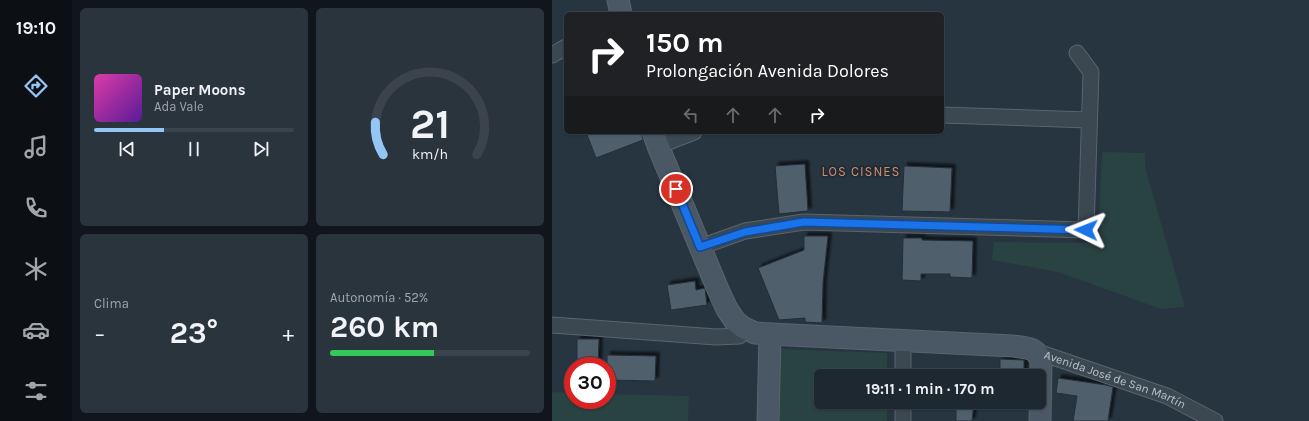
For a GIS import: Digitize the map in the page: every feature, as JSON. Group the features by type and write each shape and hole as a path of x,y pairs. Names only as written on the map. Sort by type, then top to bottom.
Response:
{"main road":[{"path":"618,0 621,12"},
{"path":"656,139 719,292 727,309 735,321 744,328 756,333 1013,346 1036,351 1041,358 1040,421"},
{"path":"768,421 770,334"}],"street":[{"path":"552,55 564,48"},
{"path":"700,247 745,232 804,222 1086,230 1088,120 1091,72 1077,53"},
{"path":"944,115 1088,120"},
{"path":"656,139 683,134"},
{"path":"552,325 716,338 739,336 744,328"},
{"path":"903,341 903,369"},
{"name":"Avenida José de San Martín","path":"1036,351 1167,396 1215,421"},
{"path":"903,409 903,421"}],"green space":[{"path":"1102,152 1145,153 1145,167 1185,307 1161,309 1058,272 992,260 994,242 1098,243"},
{"path":"779,349 887,353 887,369 814,369 814,409 887,409 887,421 776,421"},
{"path":"552,392 564,393 564,409 616,409 616,394 689,396 688,421 552,421"}],"building":[{"path":"587,134 642,134 643,140 596,158"},
{"path":"805,164 808,211 779,214 775,166"},
{"path":"904,166 952,168 950,212 902,211"},
{"path":"804,236 828,236 823,283 822,323 805,322 805,318 779,320 758,268 804,250"},
{"path":"903,238 973,241 972,278 950,277 950,274 921,274 921,281 902,280"},
{"path":"695,281 696,290 705,288 707,305 671,310 667,285"},
{"path":"577,339 599,339 598,357 577,357"},
{"path":"607,355 656,356 655,381 616,380 616,357 607,357"},
{"path":"1000,359 1024,360 1024,369 1000,369"},
{"path":"1058,378 1113,387 1108,421 1073,421 1077,396 1056,393"},
{"path":"956,409 973,409 972,421 956,421"}],"district":[{"name":"LOS CISNES","path":"861,171"}],"route":[{"path":"676,189 700,247 745,232 804,222 1086,230"}]}
